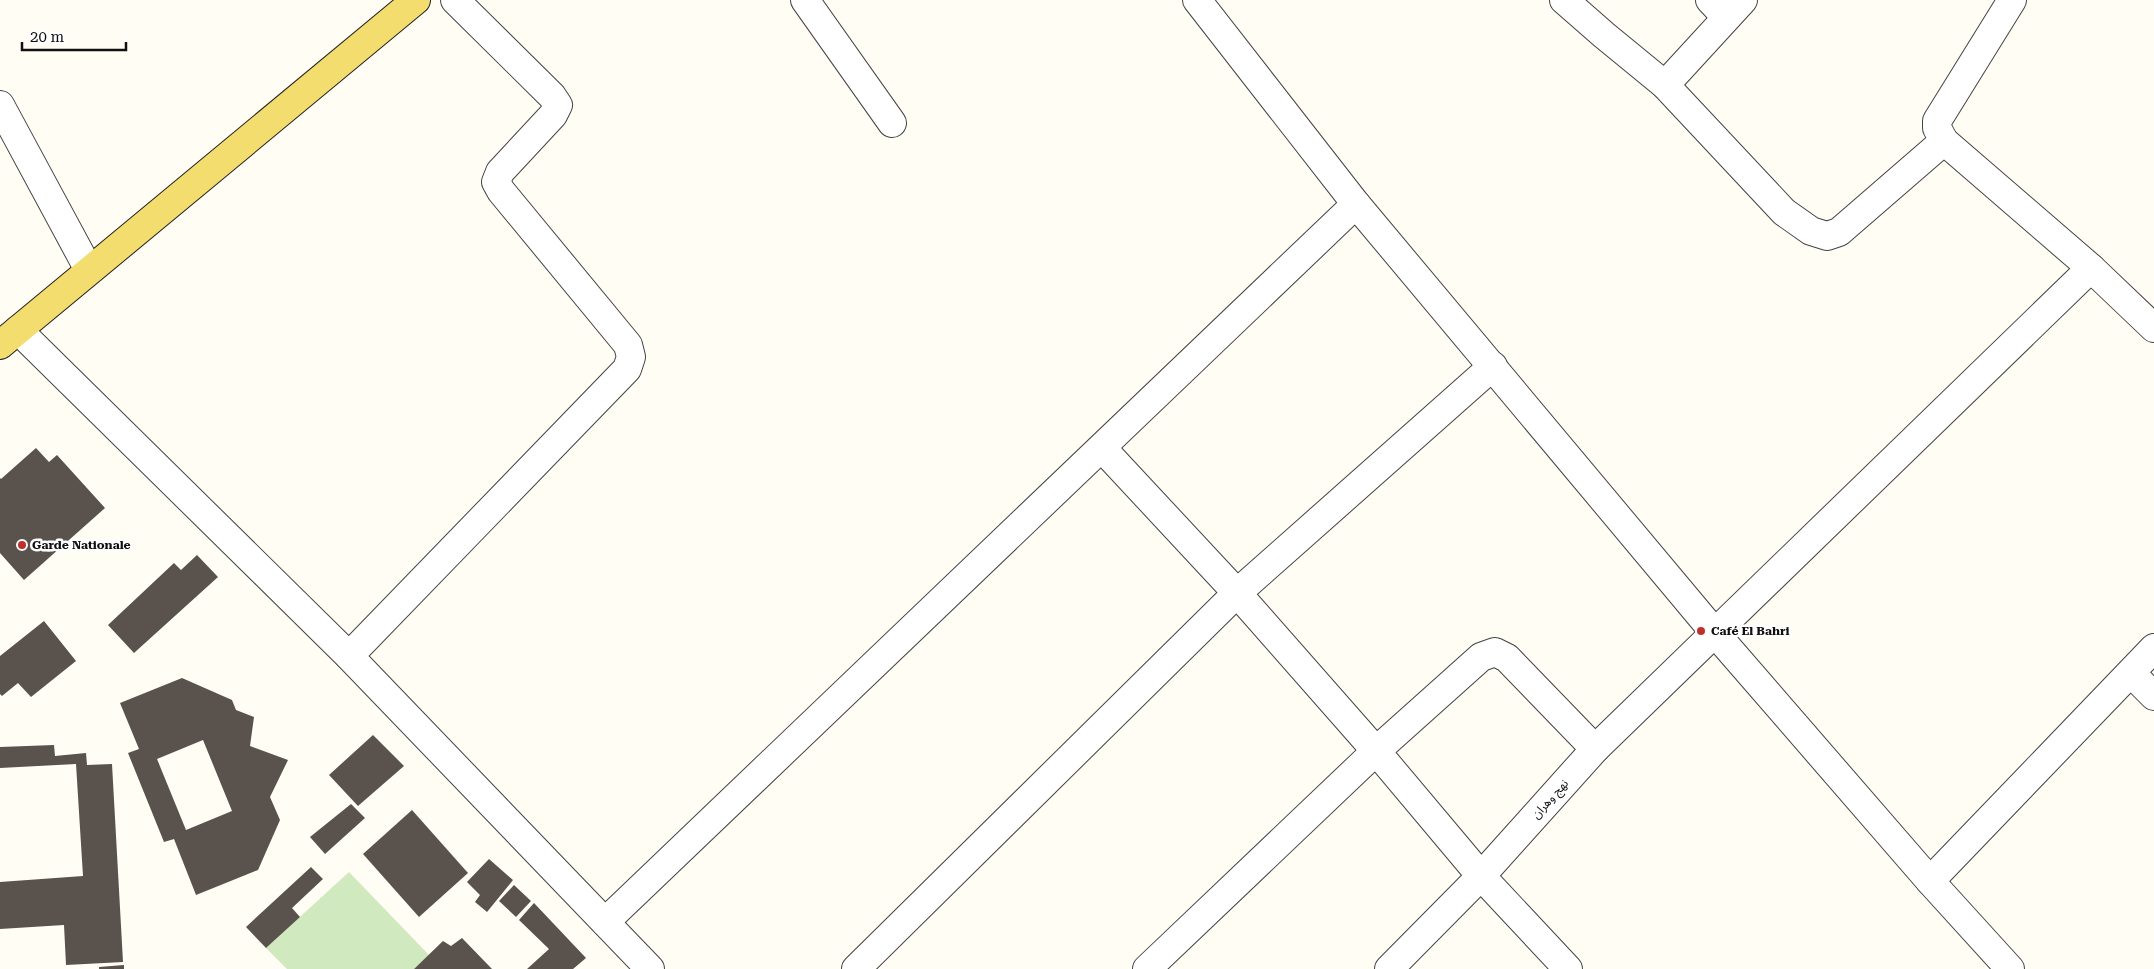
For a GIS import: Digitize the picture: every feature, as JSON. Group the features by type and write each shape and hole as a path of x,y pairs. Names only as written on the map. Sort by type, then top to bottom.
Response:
{"main road":[{"path":"9,337 416,0"}],"street":[{"path":"349,656 627,369 631,357 628,345 496,182 500,172 553,115 558,105 552,96 455,0"},
{"path":"805,0 892,123"},
{"path":"1197,0 1356,204 1715,633 1930,881 2010,969"},
{"path":"1564,0 1665,85 1784,212 1811,231 1828,236 1839,232 1944,142"},
{"path":"2012,0 1937,121 1937,128 1944,142 2091,268 2154,328"},
{"path":"1665,85 1726,6"},
{"path":"0,105 88,270"},
{"path":"605,922 1356,204"},
{"name":"نهج وهران","path":"1389,969 1481,876 1595,749 2091,268"},
{"path":"9,337 349,656 650,969"},
{"path":"856,969 1237,593 1492,366"},
{"path":"1102,448 1237,593 1376,751 1481,876 1568,969"},
{"path":"1930,881 2132,674 2154,648"},
{"path":"1146,969 1376,751 1481,656 1495,652 1507,658 1595,749"},
{"path":"2132,674 2154,696"}],"green space":[{"path":"349,872 429,955 414,969 287,969 266,948"}],"building":[{"path":"36,448 49,462 57,455 105,508 24,580 0,553 0,478"},
{"path":"197,555 218,577 134,653 108,625 174,563 181,570"},
{"path":"44,621 76,661 31,697 18,683 2,696 0,694 0,656"},
{"path":"182,678 232,700 236,710 254,717 250,746 288,760 270,797 280,820 258,870 196,895 174,839 164,842 128,753 139,749 120,703","holes":["203,740 232,811 186,830 157,759"]},
{"path":"373,735 404,766 358,806 329,775"},
{"path":"54,745 55,756 86,753 87,765 112,764 123,962 66,965 64,925 0,929 0,882 83,876 76,764 0,768 0,747"},
{"path":"351,804 365,818 325,854 310,837"},
{"path":"412,810 468,873 419,917 363,854"},
{"path":"489,859 513,880 487,912 475,902 480,895 467,882"},
{"path":"311,867 323,879 292,908 300,917 266,948 246,927"},
{"path":"514,885 531,901 516,917 499,901"},
{"path":"534,903 586,958 573,969 527,969 549,949 519,920"},
{"path":"462,938 492,969 414,969 443,941 451,946"},
{"path":"124,965 124,969 99,969 99,967"}],"place":[{"name":"Garde Nationale","path":"22,545"},
{"name":"Café El Bahri","path":"1701,631"}]}
